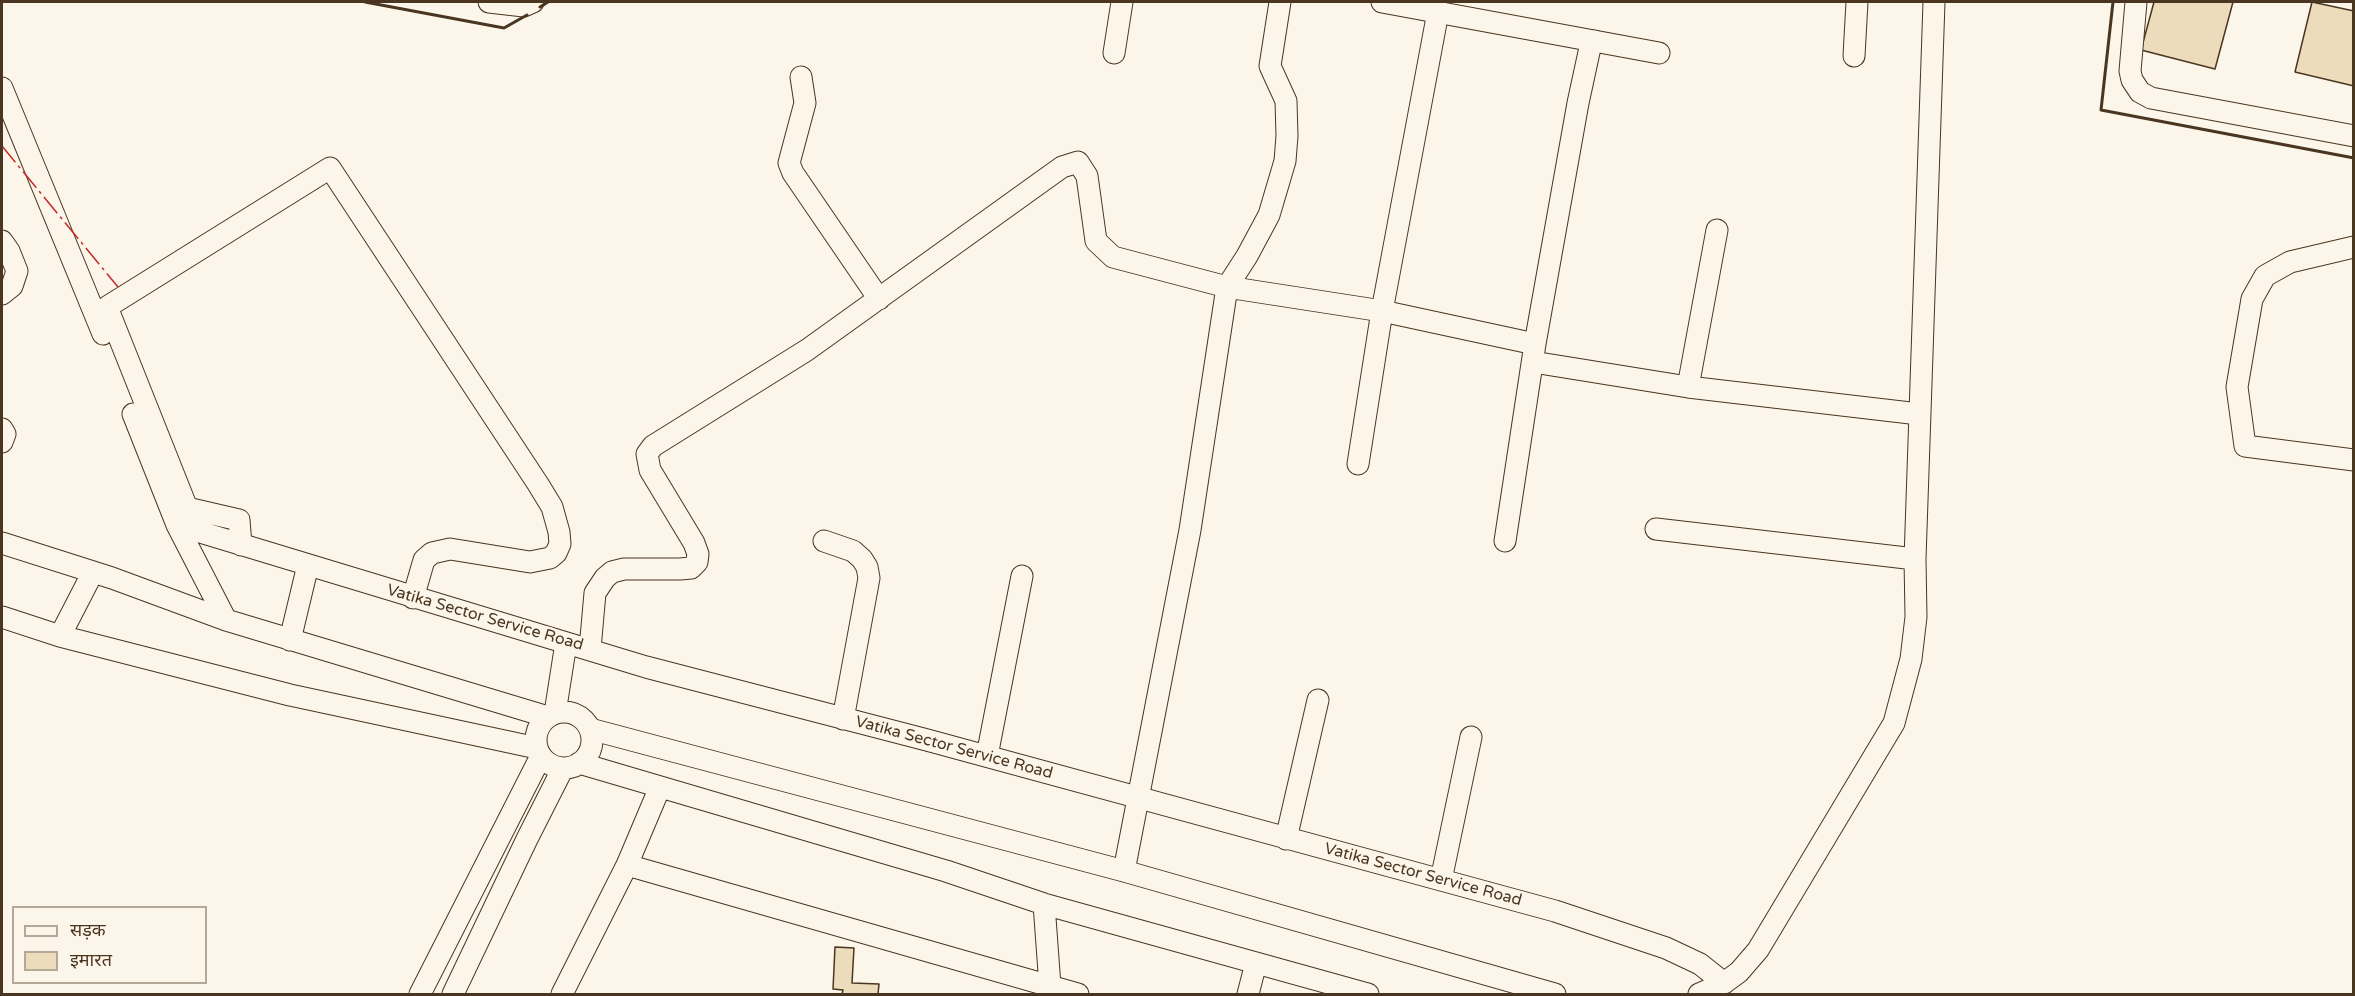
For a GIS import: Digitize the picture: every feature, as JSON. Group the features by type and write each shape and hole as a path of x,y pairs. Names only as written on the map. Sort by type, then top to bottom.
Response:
{"street":[{"path":"489,2 524,6 533,2"},
{"path":"1114,53 1122,2"},
{"path":"1124,871 1190,530 1227,287 1269,215 1285,161 1286,101 1270,66 1280,2"},
{"path":"1382,2 1659,53"},
{"path":"1854,56 1857,2"},
{"path":"1699,994 1724,983 1738,972 1758,950 1894,723 1911,659 1916,617 1915,559 1919,414 1934,2"},
{"path":"2136,2 2130,71 2132,80 2140,92 2151,98 2354,136"},
{"path":"1358,464 1382,311 1438,12"},
{"path":"1505,541 1534,353 1578,103 1591,44 1595,41"},
{"path":"801,77 805,103 789,163 793,173 879,298"},
{"path":"2,88 88,297 177,525 225,620"},
{"path":"590,649 595,593 612,572 624,569 691,568 697,562 698,554 694,543 650,470 647,454 653,446 807,351 1062,167 1077,162 1087,176 1096,241 1113,257 1227,287 1382,311 1534,353 1688,387 1919,414"},
{"path":"241,545 239,520 187,508 107,308 330,168 538,484 552,507 559,532 560,544 556,553 540,561 530,562 450,549 432,554 424,561 413,598"},
{"path":"1688,387 1717,230"},
{"path":"2,241 17,271 12,286 2,294"},
{"path":"2354,247 2290,262 2265,276 2252,299 2237,387 2245,446 2354,460"},
{"path":"2,429 5,434 2,442"},
{"name":"Vatika Sector Service Road","path":"177,525 646,667 987,756 1555,911 1666,948 1700,964 1724,983"},
{"path":"1656,529 1915,559"},
{"path":"824,541 853,551 867,567 869,578 843,719"},
{"path":"2,543 290,640 552,715 571,713 579,717 590,729 1124,871 1555,994"},
{"path":"290,640 308,565"},
{"path":"60,636 93,572"},
{"path":"987,756 1022,576"},
{"path":"2,617 60,636 290,695 539,752 554,766 571,766 660,787 946,871 1044,904 1368,994"},
{"path":"420,994 539,752 537,731 552,715 566,643"},
{"path":"1286,839 1318,700"},
{"path":"453,994 571,766 586,756 591,748 590,729"},
{"path":"1441,880 1472,737"},
{"path":"562,994 627,865 660,787"},
{"path":"627,865 1078,994"},
{"path":"1044,904 1050,986"},
{"path":"1248,994 1256,963"}],"building":[{"path":"2154,2 2233,2 2215,69 2141,50"},
{"path":"2312,2 2354,11 2354,86 2295,72"},
{"path":"835,947 854,948 852,983 879,984 878,994 842,994 843,990 833,989"}],"wall":[{"path":"365,2 504,28 527,15"},
{"path":"540,7 548,2"},
{"path":"2113,2 2101,110 2354,158"}],"power":[{"path":"2,146 118,287"}]}
